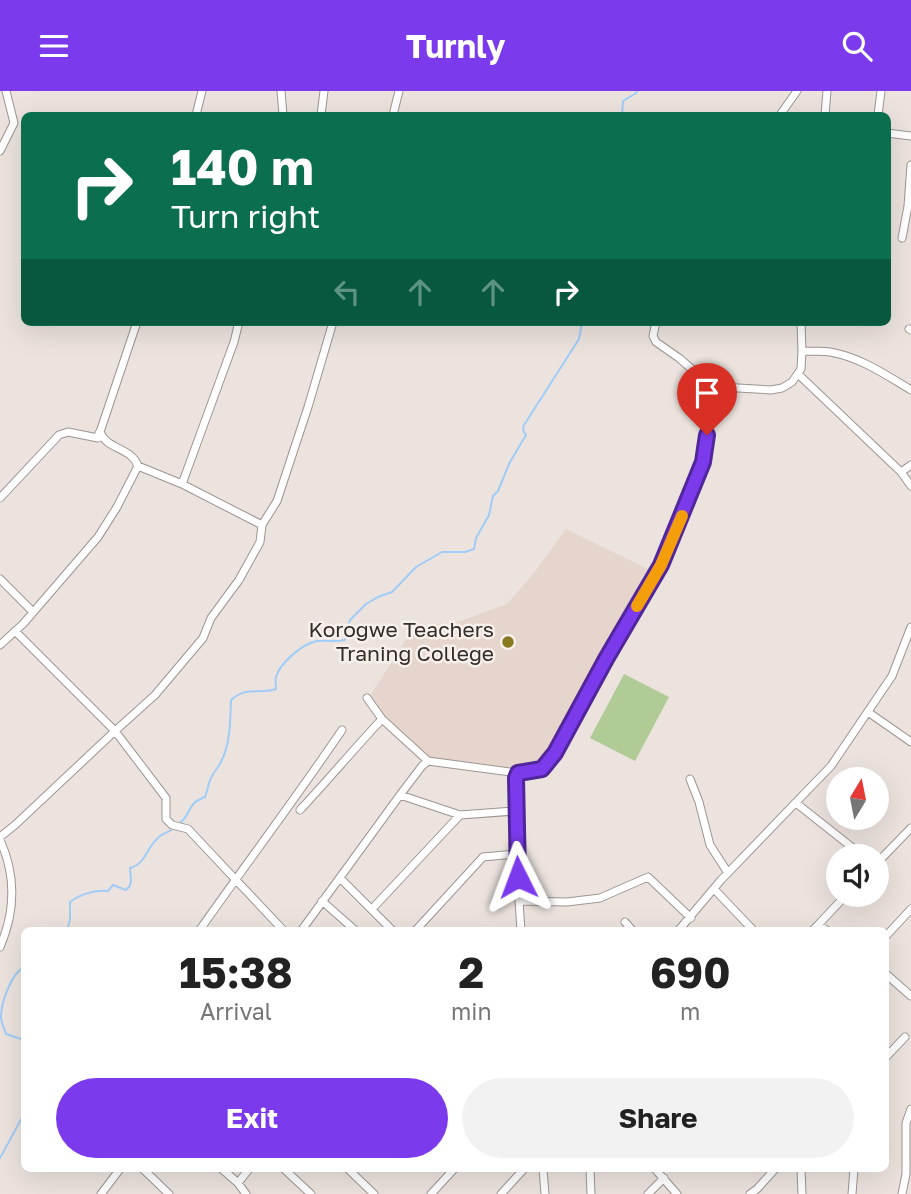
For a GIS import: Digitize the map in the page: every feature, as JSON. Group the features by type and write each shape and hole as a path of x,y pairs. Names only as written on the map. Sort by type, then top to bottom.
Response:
{"street":[{"path":"0,151 14,123 6,91"},
{"path":"197,112 202,91"},
{"path":"281,91 283,112"},
{"path":"321,112 324,91"},
{"path":"394,112 399,91"},
{"path":"782,112 797,91"},
{"path":"825,112 827,91"},
{"path":"878,112 881,91"},
{"path":"891,134 911,136"},
{"path":"902,238 911,165"},
{"path":"0,498 59,435 68,432 98,438 136,326"},
{"path":"182,484 238,326"},
{"path":"0,947 8,928 12,885 10,866 0,838 155,695 203,638 211,618 239,580 260,542 262,524 281,489 331,326"},
{"path":"655,326 653,336 656,342 715,389"},
{"path":"367,698 382,719 428,761 518,773 542,769 555,753 661,565 703,462 707,435 707,398 715,389 721,387 771,390 792,382 801,369 801,326"},
{"path":"803,351 831,352 860,361 911,390"},
{"path":"798,374 901,473 911,486"},
{"path":"100,432 106,441 130,454 138,466 182,484 262,524"},
{"path":"901,473 911,465"},
{"path":"0,645 99,537 138,466"},
{"path":"0,579 33,611"},
{"path":"682,927 728,873 831,766 892,676 911,627"},
{"path":"15,631 115,731 166,798 166,818 172,825 188,829 280,927"},
{"path":"868,712 911,742"},
{"path":"300,810 382,719"},
{"path":"202,927 342,730"},
{"path":"331,747 347,755"},
{"path":"304,927 428,761"},
{"path":"518,773 515,783 515,811 521,927"},
{"path":"690,779 710,845 728,873"},
{"path":"400,795 460,815 515,811"},
{"path":"796,803 848,844"},
{"path":"372,909 460,815"},
{"path":"889,851 911,828"},
{"path":"419,927 483,857 516,854"},
{"path":"519,901 567,902 600,898 648,877 691,918"},
{"path":"340,878 389,927"},
{"path":"714,889 750,927"},
{"path":"323,901 352,927"},
{"path":"816,927 835,907"},
{"path":"889,933 911,909"},
{"path":"625,922 629,927"},
{"path":"889,976 910,992"},
{"path":"889,1054 905,1037"},
{"path":"902,1194 906,1174 906,1123 911,1109"},
{"path":"101,1194 118,1172"},
{"path":"146,1172 169,1194"},
{"path":"225,1172 246,1194"},
{"path":"238,1183 247,1172"},
{"path":"287,1172 311,1194"},
{"path":"351,1172 374,1194"},
{"path":"431,1194 451,1172"},
{"path":"501,1194 521,1172"},
{"path":"543,1172 545,1194"},
{"path":"590,1172 591,1194"},
{"path":"658,1172 677,1194"},
{"path":"750,1194 772,1172"},
{"path":"801,1172 802,1194"},
{"path":"852,1194 854,1172"},
{"path":"648,1194 664,1178"}],"shaded area":[{"name":"Korogwe Teachers Traning College","path":"566,529 654,572 553,751 540,766 517,770 429,758 384,717 370,696 414,627 458,622 507,604"}],"green space":[{"path":"624,674 669,697 635,761 590,738"}],"waterway":[{"path":"622,112 623,101 637,91"},
{"path":"180,823 192,805 205,797 214,772 220,764 227,747 231,700 243,693 276,689 276,677 282,666 305,646 317,641 345,640 350,620 366,604 392,592 416,567 442,552 465,552 474,549 476,538 489,515 493,496 526,435 524,425 579,339 581,326"},
{"path":"68,927 70,902 88,893 108,891 113,885 126,890 131,883 130,868 143,859 160,836 173,829"},
{"path":"21,969 8,989 1,1017 6,1034 21,1039"},
{"path":"0,1158 21,1120"}],"slow traffic":[{"path":"637,606 661,565 682,516"}],"place":[{"name":"Korogwe Teachers Traning College","path":"508,642"}],"route":[{"path":"518,877 515,811 515,783 518,773 542,769 555,753 661,565 703,462 707,435"}]}
